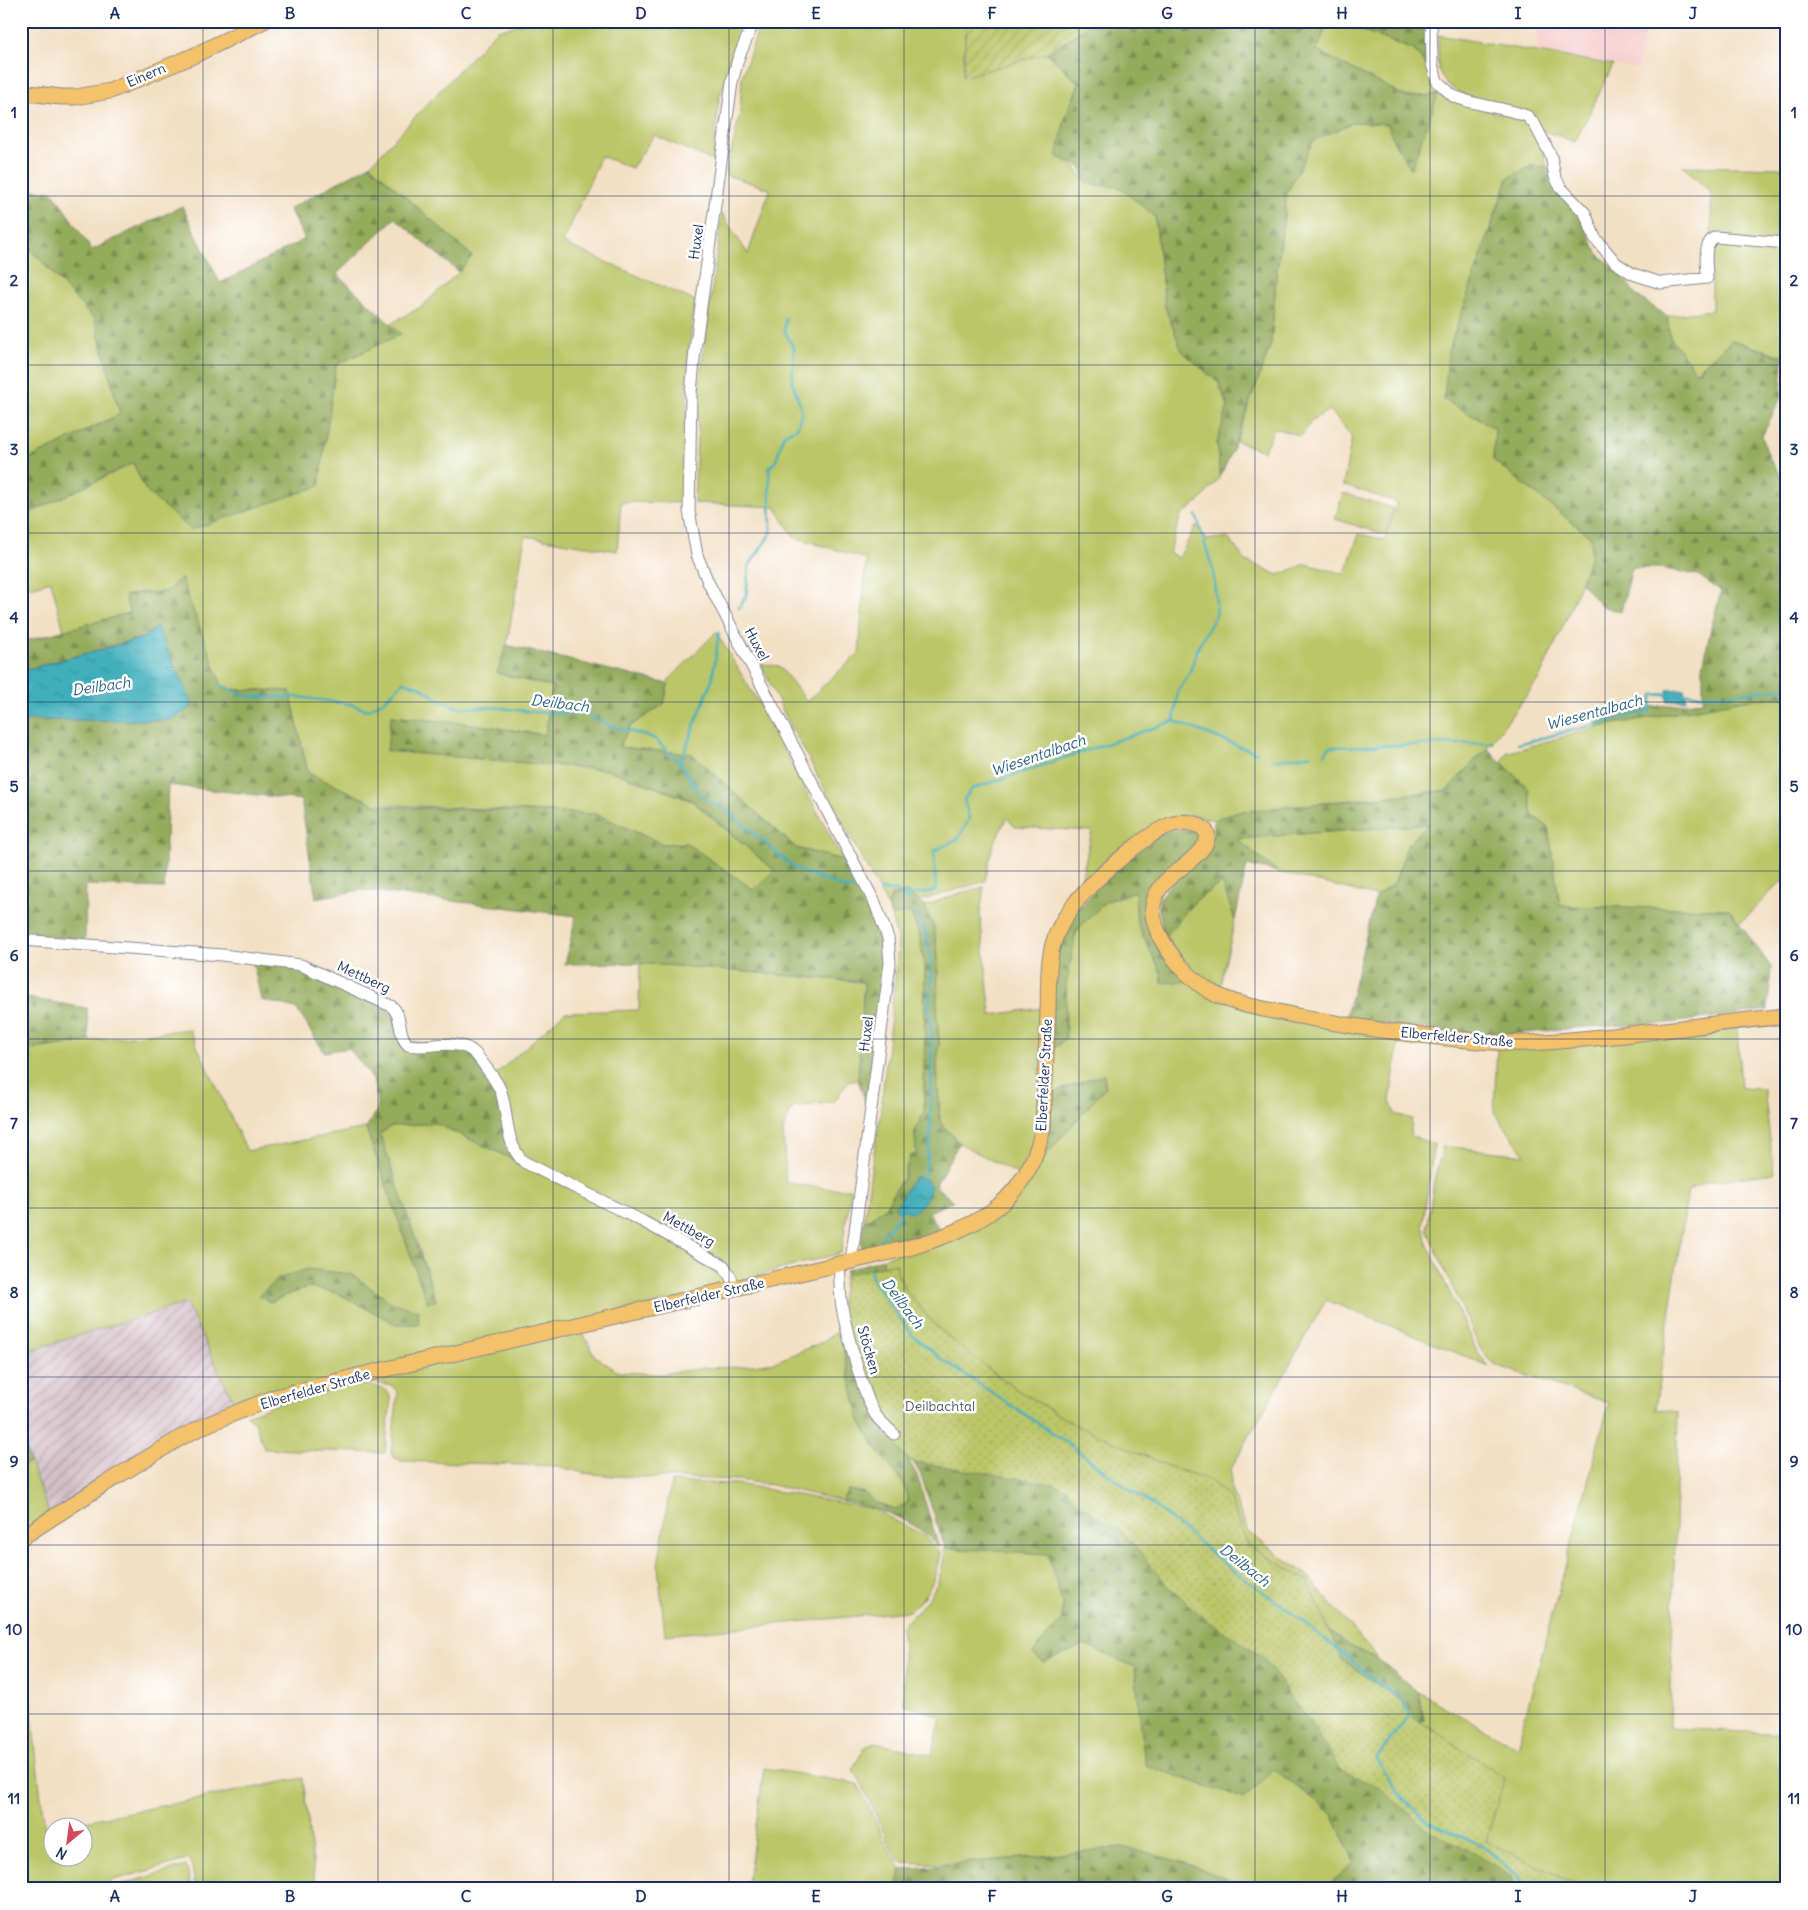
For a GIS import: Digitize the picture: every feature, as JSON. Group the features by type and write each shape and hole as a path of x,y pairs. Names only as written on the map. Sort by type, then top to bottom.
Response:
{"main road":[{"name":"Einern","path":"21,92 76,97 110,90 193,56 264,21"},
{"name":"Elberfelder Straße","path":"21,1538 103,1484 180,1438 272,1398 361,1375 845,1264 918,1245 964,1229 991,1212 1014,1192 1039,1149 1043,1127 1049,971 1055,938 1072,908 1094,883 1147,837 1171,825 1184,822 1196,824 1204,830 1207,837 1206,846 1159,889 1152,909 1154,921 1160,936 1181,965 1198,982 1228,1000 1278,1012 1344,1024 1429,1037 1503,1043 1631,1035 1787,1016"}],"street":[{"name":"Huxel","path":"754,21 738,59 732,82 695,350 691,393 689,511 697,555 708,582 875,903 888,938 890,963 845,1264"},
{"path":"1431,21 1432,64 1437,82 1453,96 1527,116 1535,125 1551,156 1555,177 1561,188 1585,213 1595,238 1600,244 1616,263 1633,274 1661,283 1707,278 1706,247 1710,239 1715,237 1787,243"},
{"name":"Mettberg","path":"21,940 222,955 301,965 391,1006 396,1010 404,1041 408,1045 455,1044 476,1053 491,1074 501,1093 512,1144 517,1156 524,1162 642,1221 724,1266 734,1289"},
{"name":"Stöcken","path":"845,1264 841,1300 845,1321 871,1406 877,1417 894,1434"}],"shaded area":[{"path":"1536,21 1647,21 1637,69 1538,51"},
{"path":"186,1303 237,1408 49,1513 24,1444 21,1445 21,1353"}],"green space":[{"path":"534,21 747,21 719,98 713,161 654,135 632,168 601,156 563,243 695,301 688,353 684,503 621,502 617,551 525,536 507,644 497,673 553,687 545,735 472,724 391,716 387,751 608,770 692,801 774,870 754,890 686,843 663,844 596,814 375,804 308,773 290,691 223,689 181,578 166,592 137,593 129,613 64,631 51,581 21,590 21,517 133,463 146,491 318,486 336,365 400,334 390,324 421,307 459,272 471,256 370,165 497,30"},
{"path":"761,21 966,21 963,76 1047,53 1079,83 1064,122 1060,156 1074,166 1086,183 1121,188 1155,216 1165,307 1182,351 1219,383 1228,407 1217,443 1220,477 1200,501 1181,515 1169,553 1179,558 1196,525 1207,540 1227,537 1246,561 1278,575 1306,564 1345,574 1359,534 1385,540 1397,502 1343,485 1352,437 1330,410 1313,419 1301,436 1274,428 1264,451 1236,441 1271,344 1276,278 1287,193 1313,140 1354,122 1388,124 1394,142 1437,95 1407,97 1316,51 1328,21 1337,21 1414,50 1426,65 1438,95 1493,112 1527,116 1542,145 1547,167 1533,165 1508,178 1487,237 1495,429 1493,460 1592,537 1591,555 1566,620 1539,679 1487,748 1447,790 1235,812 1214,820 1192,815 1181,816 1092,877 1081,880 1092,831 1015,827 1007,818 993,845 985,881 919,901 906,892 891,895 888,907 783,711 761,664 779,666 807,701 859,653 866,559 794,537 775,507 694,503 700,377 722,214 748,254 770,189 726,175 740,114 742,77"},
{"path":"966,21 1096,21 1047,53 963,77"},
{"path":"1096,21 1328,21 1317,51 1407,97 1438,95 1411,169 1394,142 1388,124 1354,122 1313,141 1287,193 1276,278 1271,344 1232,451 1220,477 1217,443 1228,406 1219,383 1182,351 1165,307 1155,216 1121,188 1086,183 1080,166 1057,157 1064,122 1079,83 1047,53"},
{"path":"1337,21 1427,21 1426,65 1414,50"},
{"path":"1438,35 1613,65 1575,142 1544,131 1488,102 1465,95 1447,85 1438,69"},
{"path":"370,165 472,256 459,272 395,218 337,274 401,334 336,365 319,486 191,530 146,491 133,463 21,517 21,463 120,414 95,320 21,239 21,189 52,191 92,250 182,206 220,283 305,239 289,209"},
{"path":"1533,165 1547,167 1559,193 1578,212 1597,253 1620,273 1637,296 1667,316 1670,337 1696,372 1732,340 1783,357 1781,397 1762,436 1769,458 1787,485 1787,697 1750,699 1598,727 1595,714 1703,701 1703,667 1721,591 1698,575 1660,568 1632,568 1621,612 1601,606 1581,582 1591,555 1591,537 1493,460 1495,428 1444,400 1448,352 1508,178"},
{"path":"1683,166 1787,168 1787,357 1732,340 1694,373 1670,337 1667,316 1712,310 1711,193"},
{"path":"21,239 95,320 120,414 21,463"},
{"path":"1343,493 1393,508 1385,535 1335,519"},
{"path":"181,578 223,689 290,691 308,773 379,806 596,814 663,844 686,843 754,890 774,870 692,800 608,770 387,751 391,716 472,724 545,735 553,687 497,673 507,645 668,684 664,704 630,726 619,747 692,754 796,848 843,860 862,896 877,935 883,958 884,984 866,1104 858,1080 864,982 640,963 565,964 576,916 362,890 316,898 301,800 168,785 164,888 86,885 85,939 21,935 21,720 193,707 157,627 144,637 21,671 21,642 129,613 125,596 137,593 166,592"},
{"path":"716,632 764,712 843,860 796,848 692,754 619,747 630,726 664,704 669,680"},
{"path":"1787,697 1787,883 1781,882 1739,924 1729,909 1560,906 1548,827 1532,815 1529,789 1502,763 1506,753 1598,727 1750,699"},
{"path":"1487,748 1529,789 1532,815 1548,827 1560,906 1729,909 1771,967 1768,1010 1670,1023 1584,1027 1504,1035 1345,1021 1376,896 1394,884 1408,844 1429,824 1237,839 1278,872 1247,865 1235,920 1222,882 1196,900 1165,936 1158,907 1159,898 1213,832 1214,820 1235,812 1447,791"},
{"path":"1430,824 1408,844 1394,884 1376,896 1278,872 1236,839"},
{"path":"1177,829 1192,830 1198,834 1199,842 1149,903 1189,981 1162,983 1161,973 1137,923 1135,891 1105,902 1076,931 1066,986 1065,1039 1051,1050 1055,954 1077,910 1127,860 1161,834"},
{"path":"1223,882 1235,920 1219,990 1190,966 1165,936 1196,900"},
{"path":"984,887 980,914 991,1015 1042,1008 1037,1143 1021,1176 959,1143 940,1122 937,1065 939,1042 937,1016 938,958 934,927 925,906 960,893"},
{"path":"1135,890 1137,923 1161,973 1189,981 1197,986 1399,1039 1390,1100 1395,1114 1412,1119 1410,1136 1434,1144 1423,1224 1426,1241 1477,1352 1489,1366 1326,1300 1231,1469 1231,1489 1248,1532 1307,1575 1378,1659 1351,1647 1001,1390 882,1280 883,1259 1014,1199 1043,1158 1106,1087 1104,1074 1050,1094 1051,1051 1066,1039 1066,984 1076,931 1105,902"},
{"path":"906,892 925,906 934,927 938,958 937,1016 939,1042 937,1065 940,1122 959,1143 935,1186 953,1201 929,1212 941,1233 863,1251 861,1243 864,1222 884,1209 903,1178 911,1155 916,1155 915,1132 924,1112 925,968 919,933 910,912 891,916 888,907 891,896"},
{"path":"910,912 919,933 925,969 924,1112 915,1132 916,1155 911,1155 903,1178 884,1209 864,1222 880,1118 897,960 898,943 891,916"},
{"path":"253,963 305,969 394,1013 401,1040 467,1050 490,1076 523,1164 435,1123 391,1126 380,1134 436,1301 427,1302 366,1128 378,1108 373,1079 349,1048 324,1052 296,1008 261,1000"},
{"path":"640,963 864,982 858,1080 849,1080 834,1102 792,1108 783,1130 786,1183 831,1189 851,1189 841,1253 734,1282 732,1276 518,1155 495,1075 565,1012 639,1010"},
{"path":"21,997 87,1008 89,1041 21,1051"},
{"path":"1737,1027 1741,1088 1764,1089 1774,1173 1707,1182 1688,1190 1655,1409 1678,1412 1670,1728 1787,1734 1787,1889 1541,1889 1449,1830 852,1289 1424,1720 1418,1692 1517,1747 1609,1403 1498,1366 1489,1360 1480,1348 1427,1230 1434,1181 1443,1146 1525,1155 1494,1112 1497,1048"},
{"path":"189,1029 247,1151 366,1128 427,1302 436,1300 380,1134 391,1126 435,1123 523,1164 721,1267 729,1286 237,1408 186,1303 21,1353 21,1051"},
{"path":"1104,1074 1106,1087 1043,1158 1049,1129 1050,1094"},
{"path":"883,1259 882,1280 916,1329 1089,1443 1351,1647 1378,1659 1418,1692 1424,1720 1401,1737 1293,1632 844,1289 846,1270"},
{"name":"Deilbachtal","path":"896,1263 898,1274 907,1292 936,1326 1014,1388 1074,1424 1173,1468 1209,1480 1228,1495 1248,1545 1308,1581 1342,1660 1408,1706 1413,1717 1505,1777 1486,1841 1585,1889 1515,1889 1512,1876 1476,1854 1428,1830 1384,1791 1340,1769 1306,1716 1288,1695 1278,1677 1263,1657 1209,1622 1172,1590 1123,1533 1078,1503 1067,1489 1053,1484 909,1461 878,1422 840,1309 845,1275"},
{"path":"307,1269 351,1274 391,1302 418,1311 419,1324 396,1324 337,1293 308,1287 270,1302 259,1295 278,1279"},
{"path":"845,1327 875,1447 904,1484 909,1502 897,1509 876,1503 864,1493 848,1490 842,1501 772,1485 738,1480 613,1476 583,1473 558,1466 402,1461 393,1457 391,1452 398,1393 393,1386 369,1382 367,1379 581,1329 595,1356 618,1372 661,1374 704,1368 738,1367 775,1362 820,1343"},
{"path":"850,1343 892,1434 917,1475 939,1548 930,1538 908,1522 882,1511 842,1501 848,1490 864,1493 876,1503 897,1509 908,1502 904,1484 875,1447 860,1421 843,1350"},
{"path":"359,1381 383,1389 389,1394 391,1399 385,1453 264,1449 255,1422 246,1415 288,1400"},
{"path":"894,1432 1025,1449 1257,1618 1390,1772 1541,1889 1325,1889 1354,1862 1332,1814 1274,1769 1244,1799 1145,1765 1135,1667 1084,1645 1043,1662 1033,1654 1046,1636 1062,1620 1062,1603 1048,1554 945,1548 920,1473"},
{"path":"24,1444 30,1462 21,1467 21,1445"},
{"path":"30,1462 49,1513 21,1531 21,1467"},
{"path":"671,1482 738,1484 873,1509 923,1535 940,1552 934,1578 927,1592 909,1611 665,1635 658,1566"},
{"path":"945,1548 1048,1553 1062,1603 1062,1621 1046,1636 1043,1662 1084,1645 1135,1667 1145,1765 1274,1769 1332,1814 1354,1862 1325,1889 1252,1889 1185,1863 1122,1847 1045,1856 947,1864 900,1862 893,1852 860,1780 852,1770 865,1747 875,1743 932,1755 941,1717 904,1704 901,1627 919,1609 932,1592 941,1573"},
{"path":"21,1561 28,1662 44,1818 42,1818 42,1868 92,1868 92,1820 303,1778 316,1889 196,1889 190,1859 92,1886 92,1889 21,1889"},
{"path":"764,1768 858,1784 888,1848 901,1869 898,1886 895,1889 747,1889"},
{"path":"1122,1847 1185,1863 1252,1889 895,1889 898,1886 901,1869"},
{"path":"186,1866 192,1889 107,1889"}],"water":[{"path":"157,627 193,706 171,720 21,720 21,671 144,638"},
{"path":"1684,689 1686,700 1667,701 1667,690"},
{"path":"915,1177 926,1179 931,1186 928,1195 922,1205 911,1213 908,1210 899,1211 895,1208"}],"waterway":[{"path":"739,608 746,596 749,566 771,533 769,468 776,461 784,434 797,428 802,411 792,381 794,349 784,330 786,318"},
{"path":"1174,720 1178,690 1190,672 1198,647 1217,613 1213,570 1196,515"},
{"path":"680,763 712,680 719,633"},
{"name":"Deilbach","path":"220,684 238,693 252,697 299,697 350,704 368,710 385,700 403,682 419,686 440,700 459,708 492,707 534,712 586,714 608,725 654,738 680,763 701,796 726,810 796,869 847,889 857,887"},
{"name":"Wiesentalbach","path":"1684,694 1722,695 1787,688"},
{"name":"Wiesentalbach","path":"1518,744 1650,711 1653,695 1668,694"},
{"name":"Wiesentalbach","path":"903,896 936,891 934,851 958,839 969,819 964,799 972,789 1174,721 1257,753"},
{"name":"Wiesentalbach","path":"1325,754 1329,747 1493,743"},
{"name":"Wiesentalbach","path":"1272,760 1311,755"},
{"name":"Deilbach","path":"879,890 897,891 908,900"},
{"name":"Deilbach","path":"916,912 927,936 932,969 929,1007 932,1036 930,1143 923,1179"},
{"name":"Deilbach","path":"880,1240 904,1209"},
{"name":"Deilbach","path":"870,1270 873,1281 912,1335 943,1360 1069,1444 1113,1478 1155,1506 1227,1566 1294,1614 1378,1683 1401,1698 1409,1716 1376,1758 1403,1799 1428,1822 1484,1847 1519,1877 1526,1889"}]}
